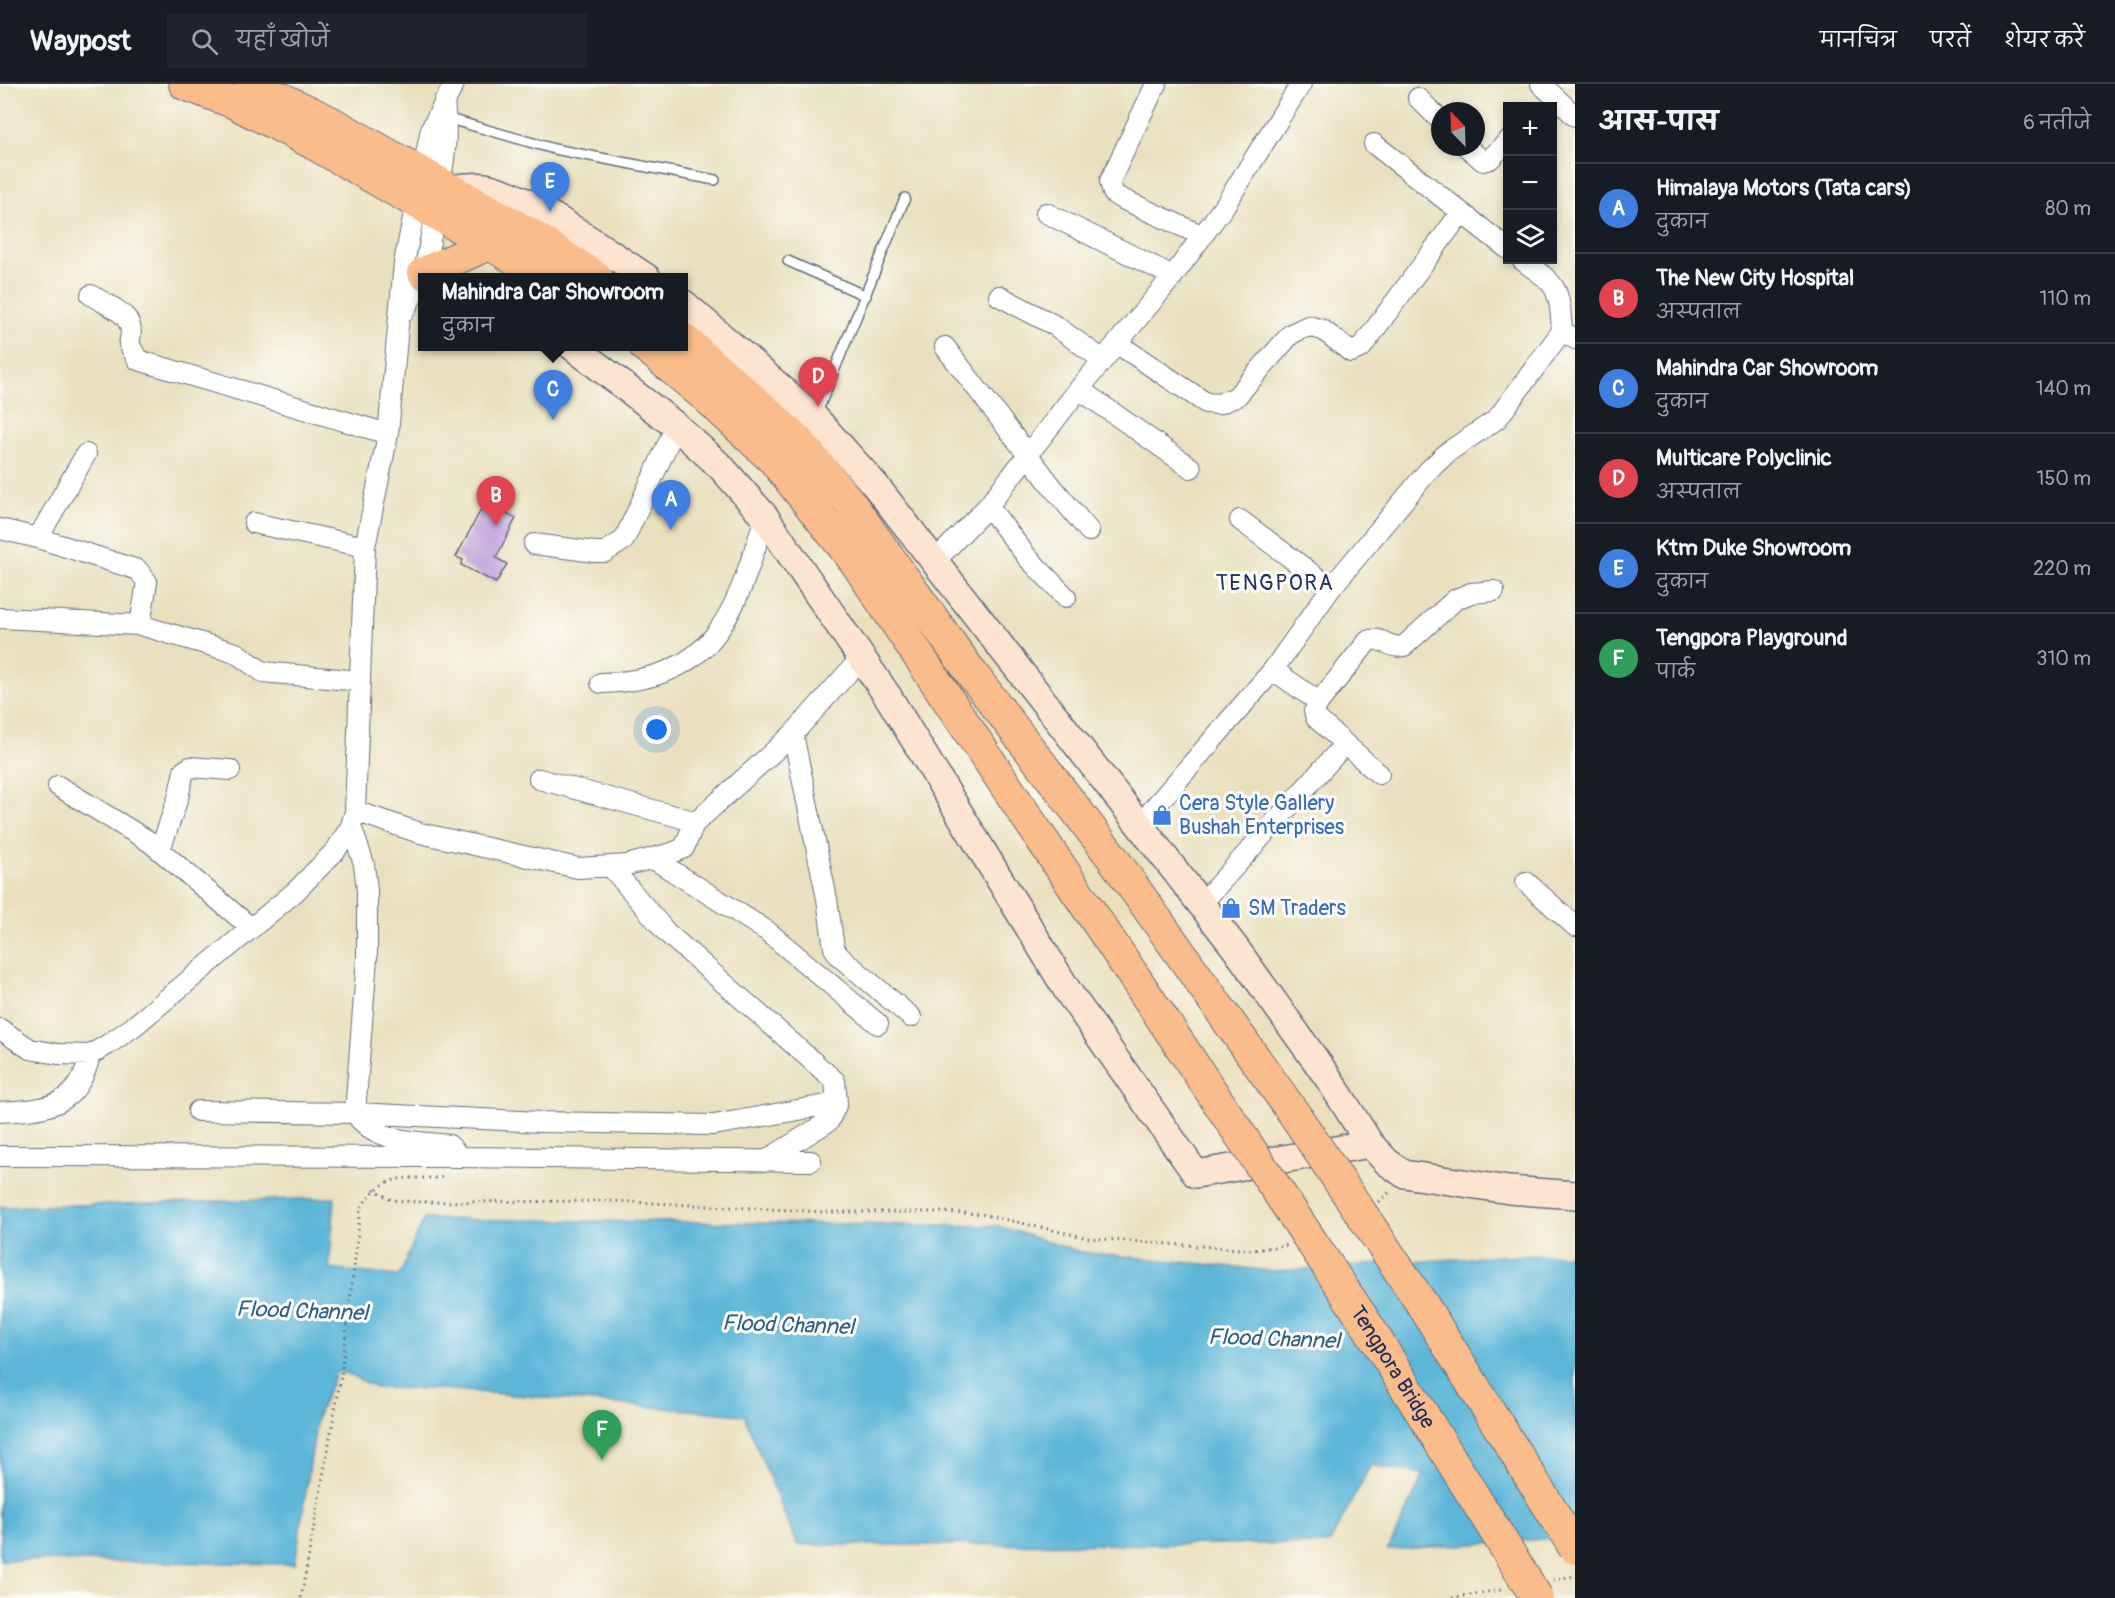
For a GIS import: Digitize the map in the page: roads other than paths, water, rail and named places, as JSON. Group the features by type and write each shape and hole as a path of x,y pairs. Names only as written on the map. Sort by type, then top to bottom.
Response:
{"highway":[{"path":"185,84 233,102 526,232 589,273"},
{"path":"259,86 330,122 432,192 507,258 538,273"},
{"path":"424,273 507,258"},
{"path":"688,343 767,412 820,466 849,502 972,674 1119,866 1297,1118 1424,1306 1575,1548"},
{"name":"Tengpora Bridge","path":"651,351 710,400 774,460 842,543 1357,1309 1537,1598"}],"main road":[{"path":"432,192 483,187 501,191 544,213 639,273"},
{"path":"688,307 815,418 875,485 936,560 1201,904 1329,1079 1370,1144 1387,1162 1404,1174 1498,1188 1575,1195"},
{"path":"578,351 676,426 721,467 765,517 862,657 1069,993 1196,1174 1370,1144"}],"street":[{"path":"424,273 432,192 431,129 445,110 454,84"},
{"path":"1156,84 1110,181 1111,187 1119,197 1203,237"},
{"path":"936,560 988,506 1079,389 1203,237 1301,84"},
{"path":"1544,95 1575,116"},
{"path":"1418,98 1431,111"},
{"path":"1374,144 1460,214 1503,245"},
{"path":"1477,156 1483,161 1490,159 1503,146"},
{"path":"432,192 404,263 388,434 365,547 353,818 368,890 367,958 355,1113 364,1126 383,1136 449,1146 461,1157"},
{"path":"1046,213 1173,276"},
{"path":"1118,344 1206,403 1227,402 1236,397 1291,334 1308,326 1323,330 1351,352 1361,348 1460,214"},
{"path":"1139,825 1273,670 1331,588 1441,457 1497,418 1569,335 1559,294 1554,284 1527,264"},
{"path":"400,317 418,284"},
{"path":"91,295 128,318 133,331 129,344 138,360 388,434"},
{"path":"999,296 1054,325 1103,360"},
{"path":"945,346 1089,531"},
{"path":"1079,389 1191,468"},
{"path":"534,544 605,552 624,540 676,426"},
{"path":"38,538 86,454"},
{"path":"988,506 1028,558 1066,597"},
{"path":"601,683 627,682 655,677 676,669 705,648 727,619 737,599 765,517"},
{"path":"1240,520 1331,588"},
{"path":"254,523 365,547"},
{"path":"0,529 38,538 138,570 147,582 140,625"},
{"path":"1379,774 1316,718 1314,711 1319,702 1368,641 1378,639 1398,648 1404,646 1456,599 1471,593 1494,591"},
{"path":"0,618 140,625 236,653 263,672 360,681"},
{"path":"353,818 578,868 611,867 684,848 694,824 793,734 862,657"},
{"path":"1273,670 1319,702"},
{"path":"793,734 827,899 834,948 840,956 911,1017"},
{"path":"1201,904 1345,744"},
{"path":"160,850 178,798 184,771 190,768 230,770"},
{"path":"539,779 675,816 694,824"},
{"path":"58,786 160,850 250,927"},
{"path":"0,1029 30,1049 58,1054 90,1055 133,1028 250,927 296,891 336,849 353,818"},
{"path":"652,858 767,931 878,1023"},
{"path":"611,867 666,932 834,1081 837,1103 829,1121 765,1161"},
{"path":"1526,882 1575,926"},
{"path":"0,1112 39,1109 60,1104 76,1090 86,1071 90,1055"},
{"path":"198,1112 355,1113 541,1122 714,1125 837,1103"},
{"path":"0,1156 461,1157 811,1161"}],"lane":[{"path":"445,110 554,149 715,180"},
{"path":"815,418 905,198"},
{"path":"788,261 866,296"}],"water":[{"name":"Flood Channel","path":"335,1198 329,1269 399,1276 424,1219 998,1226 1080,1252 1274,1271 1500,1256 1575,1255 1575,1537 1388,1550 1424,1474 1371,1465 1329,1544 797,1545 744,1415 444,1389 376,1388 349,1374 336,1372 317,1417 295,1564 0,1560 0,1207"}],"place":[{"name":"Ktm Duke Showroom","path":"550,212"},
{"name":"Multicare Polyclinic","path":"818,407"},
{"name":"Mahindra Car Showroom","path":"553,420"},
{"name":"The New City Hospital","path":"496,526"},
{"name":"Himalaya Motors (Tata cars)","path":"671,530"},
{"name":"Cera Style Gallery Bushah Enterprises","path":"1162,815"},
{"name":"SM Traders","path":"1231,908"},
{"name":"Tengpora Playground","path":"602,1460"}],"district":[{"name":"TENGPORA","path":"1275,583"}]}
